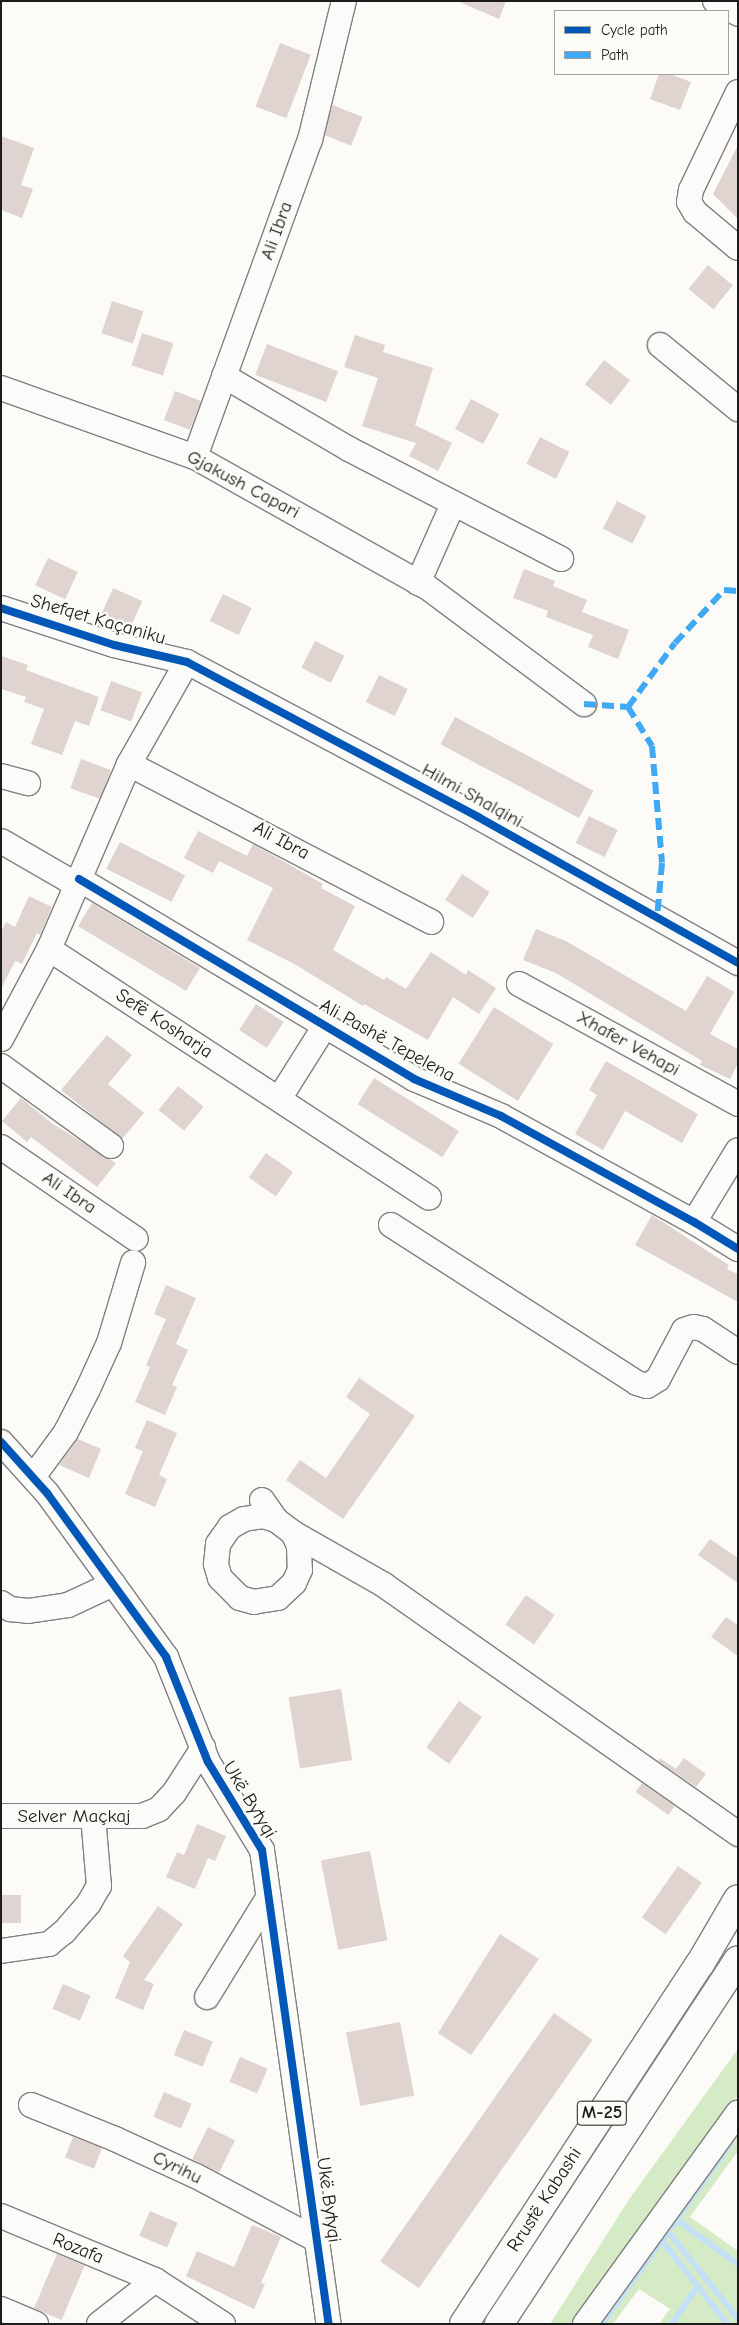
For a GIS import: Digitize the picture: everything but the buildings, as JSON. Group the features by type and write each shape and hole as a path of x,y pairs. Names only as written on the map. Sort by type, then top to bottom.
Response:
{"main road":[{"name":"Rrustë Kabashi","path":"464,2324 700,1964 738,1899"},
{"name":"Rrustë Kabashi","path":"499,2324 738,1960"}],"street":[{"name":"Ali Ibra","path":"195,457 310,140 344,1"},
{"path":"715,1 738,14"},
{"path":"738,92 690,190 689,202 695,212 738,248"},
{"path":"660,345 738,409"},
{"path":"224,376 452,504 561,559"},
{"name":"Gjakush Capari","path":"1,388 195,457 418,582 584,704"},
{"path":"418,582 452,504"},
{"name":"Shefqet Kaçaniku","path":"1,608 114,645 187,662"},
{"path":"1,1039 49,949 129,764 187,662"},
{"name":"Hilmi Shalqini","path":"187,662 478,817 738,963"},
{"name":"Ali Ibra","path":"129,764 430,922"},
{"path":"1,776 28,783"},
{"name":"Ali Pashë Tepelena","path":"1,841 78,882 414,1078 501,1116 694,1222 738,1249"},
{"name":"Sefë Kosharja","path":"49,949 429,1198"},
{"name":"Xhafer Vehapi","path":"519,984 738,1104"},
{"path":"279,1099 325,1026"},
{"path":"1,1066 111,1146"},
{"name":"Ali Ibra","path":"1,1147 136,1239"},
{"path":"694,1222 738,1150"},
{"path":"391,1225 636,1383 647,1386 658,1378 684,1330 694,1326 703,1329 738,1352"},
{"path":"33,1477 66,1432 110,1343 133,1263"},
{"name":"Ukë Bytyqi","path":"1,1442 33,1477 166,1656 203,1748 262,1850 329,2324"},
{"path":"262,1500 285,1527 384,1585 738,1834"},
{"path":"1,1620 28,1611 68,1605 113,1584"},
{"path":"1,1603 10,1609 28,1611"},
{"name":"Selver Maçkaj","path":"1,1816 127,1818 159,1809 186,1776 203,1748"},
{"path":"1,1951 49,1944 64,1932 89,1902 99,1886 93,1816"},
{"path":"207,1997 268,1898"},
{"name":"Cyrihu","path":"32,2105 115,2138 196,2176 317,2240"},
{"path":"585,2324 738,2113"},
{"name":"Rozafa","path":"1,2216 155,2280 223,2324"},
{"path":"99,2324 155,2280"},
{"path":"1,2309 36,2324"}],"green space":[{"path":"738,2049 738,2095 576,2324 550,2324 630,2198"},
{"path":"738,2126 738,2151 690,2217 738,2251 738,2324 659,2324 670,2309 639,2289 613,2324 597,2324"}],"waterway":[{"path":"602,2324 731,2143"},
{"path":"676,2219 738,2264"},
{"path":"668,2231 738,2318"},
{"path":"661,2239 728,2324"},
{"path":"672,2324 698,2286"}],"marked path":[{"path":"628,707 675,643 724,590 738,591"},
{"path":"584,704 628,707 652,746 662,863 657,918"}],"cycle path":[{"path":"1,608 114,645 187,662 478,817 738,963"},
{"path":"79,879 414,1079 501,1116 694,1222 738,1249"},
{"path":"1,1442 47,1493 166,1657 208,1762 262,1850 329,2324"}]}
